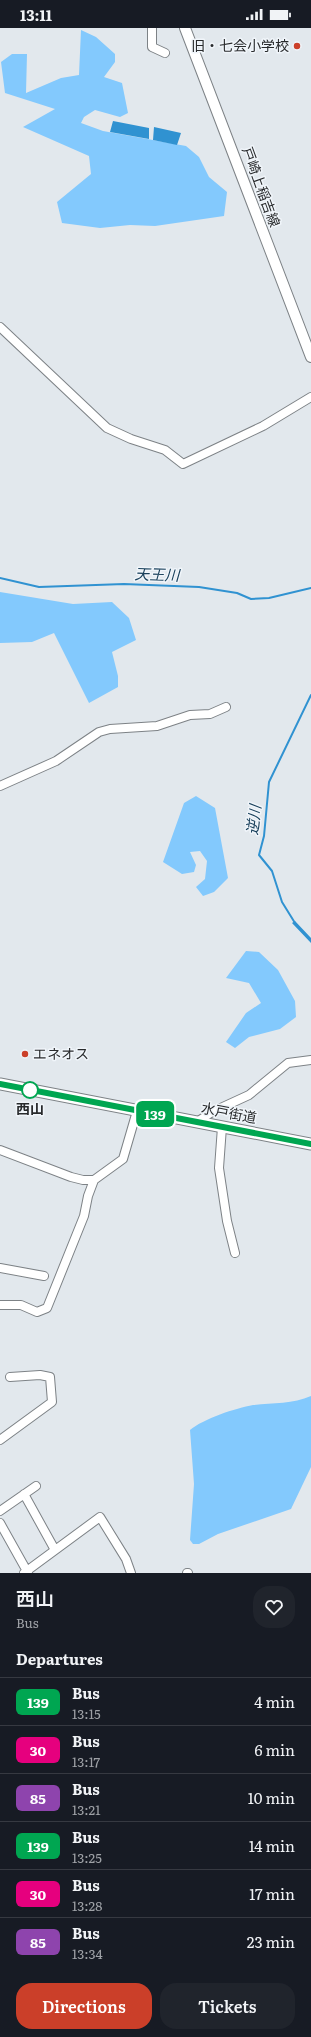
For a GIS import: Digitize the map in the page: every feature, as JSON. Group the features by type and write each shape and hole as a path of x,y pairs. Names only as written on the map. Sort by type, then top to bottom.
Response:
{"highway":[{"name":"水戸街道","path":"0,1084 311,1144"}],"main road":[{"name":"戸崎上稲吉線","path":"185,28 311,357"}],"street":[{"path":"152,28 152,46 165,53"},
{"path":"0,327 107,428 131,439 165,450 183,464 263,426 311,397"},
{"path":"0,786 56,761 99,732 110,729 157,726 190,715 210,714 226,707"},
{"path":"197,1122 212,1112 249,1094 288,1063 311,1060"},
{"path":"0,1305 21,1305 37,1312 47,1308 84,1216 88,1196 94,1180 123,1159 137,1110"},
{"path":"222,1127 219,1168 227,1220 235,1253"},
{"path":"0,1150 71,1177 83,1180 94,1180"},
{"path":"0,1268 44,1276"},
{"path":"0,1440 52,1402 50,1377 40,1375 10,1377"},
{"path":"0,1511 36,1486"},
{"path":"24,1494 55,1550"},
{"path":"0,1523 26,1572 100,1517 126,1559 132,1573"}],"shaded area":[{"path":"81,30 96,37 115,54 115,62 104,77 122,83 128,113 120,117 95,110 84,117 81,123 103,131 186,146 199,157 209,177 227,192 224,216 155,226 130,225 100,228 62,223 57,202 91,174 89,156 23,127 55,109 5,93 1,62 12,54 27,54 26,93 61,78 79,75"},
{"path":"113,121 149,128 149,139 110,132"},
{"path":"154,127 181,133 177,145 153,140"},
{"path":"0,592 73,604 112,602 129,618 136,640 112,652 118,676 118,687 89,703 54,633 32,642 0,643"},
{"path":"196,796 215,808 228,878 214,892 203,896 196,887 205,879 207,861 200,851 190,852 196,865 194,872 182,874 163,862 184,803"},
{"path":"295,921 311,938 311,943 292,923"},
{"path":"246,951 259,952 278,970 295,1001 296,1017 280,1029 249,1037 235,1048 226,1042 246,1013 261,1003 249,983 226,978"},
{"path":"311,1396 311,1467 291,1509 218,1534 199,1544 193,1544 190,1540 194,1484 190,1430 220,1414 253,1405 290,1402"}],"waterway":[{"name":"天王川","path":"0,578 39,587 124,584 199,587 237,593 251,599 269,598 311,588"},
{"name":"逆川","path":"295,923 282,902 272,871 259,855 264,836 269,782 311,695"}],"bus line":[{"name":"139","path":"0,1084 311,1144"}],"place":[{"name":"旧・七会小学校","path":"297,46"},
{"name":"エネオス","path":"25,1054"},
{"name":"西山","path":"30,1090"}]}
